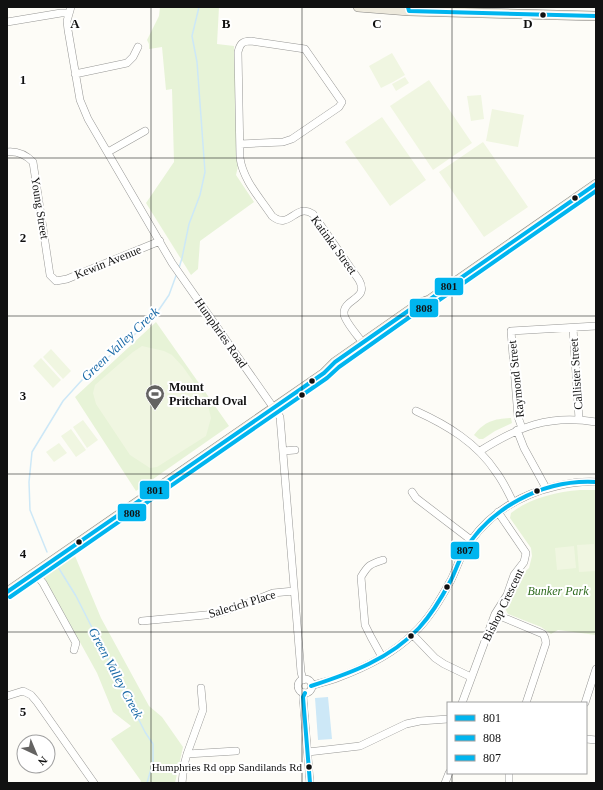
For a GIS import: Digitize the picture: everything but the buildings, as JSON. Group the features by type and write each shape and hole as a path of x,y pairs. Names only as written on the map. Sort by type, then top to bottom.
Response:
{"main road":[{"path":"358,7 596,16"},
{"path":"7,592 324,373 337,367 421,309 429,300 596,184"},
{"path":"324,373 335,362 418,304 429,300"}],"street":[{"path":"7,22 61,13 70,10"},
{"name":"Humphries Road","path":"70,10 67,21 68,30 75,74 83,108 172,263 280,417 301,672 303,680"},
{"name":"Katinka Street","path":"240,144 283,142 292,139 339,107 342,102 305,49 251,41 242,42 239,45 240,144 242,169 244,176 272,216 277,220 282,221 289,219 300,211 313,214 359,280 362,288 360,294 347,306 344,311 346,318 362,343"},
{"path":"75,74 127,63 133,57 138,47"},
{"path":"108,152 145,131"},
{"name":"Young Street","path":"7,152 23,154 28,156 33,162 50,275 56,281"},
{"name":"Kewin Avenue","path":"56,281 67,279 160,241"},
{"path":"573,328 596,326"},
{"name":"Raymond Street","path":"546,488 524,448 518,417 511,331 573,328"},
{"name":"Callister Street","path":"573,328 579,419"},
{"path":"416,411 442,423 480,452 497,473 513,502"},
{"path":"480,452 520,429 553,420 579,419 596,422"},
{"path":"283,451 295,450"},
{"path":"310,783 303,697 305,693 310,690 311,686 362,668 398,647 413,634 433,611 471,540 498,512 513,502 546,488 567,484 596,482"},
{"path":"412,492 416,498 471,540"},
{"name":"Bishop Crescent","path":"462,702 495,614 507,595 514,575 524,562 526,553 498,512"},
{"path":"382,657 366,625 361,577 372,563 383,560"},
{"path":"35,573 43,583 76,643 74,650"},
{"name":"Salecich Place","path":"142,621 216,614 273,593 294,591"},
{"path":"495,614 543,634 545,638 546,643 526,702"},
{"path":"413,634 435,658 471,677"},
{"path":"585,702 596,669"},
{"path":"305,693 300,691 298,686 299,682 303,680 308,681 311,686"},
{"path":"182,783 184,764 203,710 201,688"},
{"path":"7,696 22,691 31,696 37,702 94,783"},
{"path":"308,752 360,746 406,724 420,721 447,719"},
{"path":"187,754 236,751"}],"green space":[{"path":"160,7 219,7 217,44 234,46 238,166 236,175 254,202 200,241 198,269 191,275 146,203 174,162 172,89 166,90 162,47 149,49 147,40 159,16"},
{"path":"392,53 405,75 381,88 369,66"},
{"path":"405,77 409,83 396,91 392,84"},
{"path":"429,80 472,143 433,170 390,106"},
{"path":"481,95 484,119 471,121 467,96"},
{"path":"492,109 524,115 518,147 486,141"},
{"path":"382,117 426,180 390,206 345,142"},
{"path":"483,142 528,207 484,237 439,172"},
{"name":"Mount Pritchard Oval","path":"156,322 229,426 136,491 75,397"},
{"name":"Mount Pritchard Oval","path":"142,346 164,351 172,355 183,367 207,401 211,418 206,436 157,467 150,468 130,455 96,404 93,393 95,385"},
{"path":"51,349 71,371 63,379 43,357"},
{"path":"41,358 61,380 53,388 33,366"},
{"path":"511,418 512,423 495,431 483,439 479,439 474,435 478,430 490,422"},
{"path":"83,420 98,440 87,448 73,427"},
{"path":"71,429 86,450 76,457 61,436"},
{"path":"59,443 67,453 54,462 46,452"},
{"name":"Bunker Park","path":"596,490 596,635 558,630 551,634 541,627 508,614 505,608 512,597 518,578 529,568 532,556 531,548 510,518 511,513 526,503 544,497 562,492"},
{"path":"594,544 596,571 579,572 577,545"},
{"path":"574,546 576,568 557,570 555,548"},
{"path":"75,556 101,618 149,706 162,717 183,747 175,783 140,783 141,781 111,739 131,726 113,712 97,673 44,577"}],"water":[{"path":"328,697 332,739 318,740 315,698"}],"waterway":[{"name":"Green Valley Creek","path":"179,268 189,224 200,195 205,172 197,62 192,36 199,7"},
{"name":"Green Valley Creek","path":"47,552 30,510 29,482 32,452 63,401 82,380 156,314 169,295 177,273"},
{"name":"Green Valley Creek","path":"58,567 76,596 145,732 153,744 153,762 147,783"}],"transit line":[{"name":"801","path":"408,7 409,11 596,16"},
{"name":"801","path":"7,592 324,373 335,362 418,304 429,300 596,184"},
{"name":"808","path":"10,597 327,378 339,367 421,309 432,305 596,191"},
{"name":"807","path":"311,686 341,676 369,664 383,657 408,639 424,623 444,593 462,555 473,538 486,523 502,510 537,491 576,482 596,482"},
{"name":"807","path":"305,693 303,697 310,783"}],"place":[{"name":"Mount Pritchard Oval","path":"155,411"},
{"name":"Humphries Rd opp Sandilands Rd","path":"309,767"}]}
